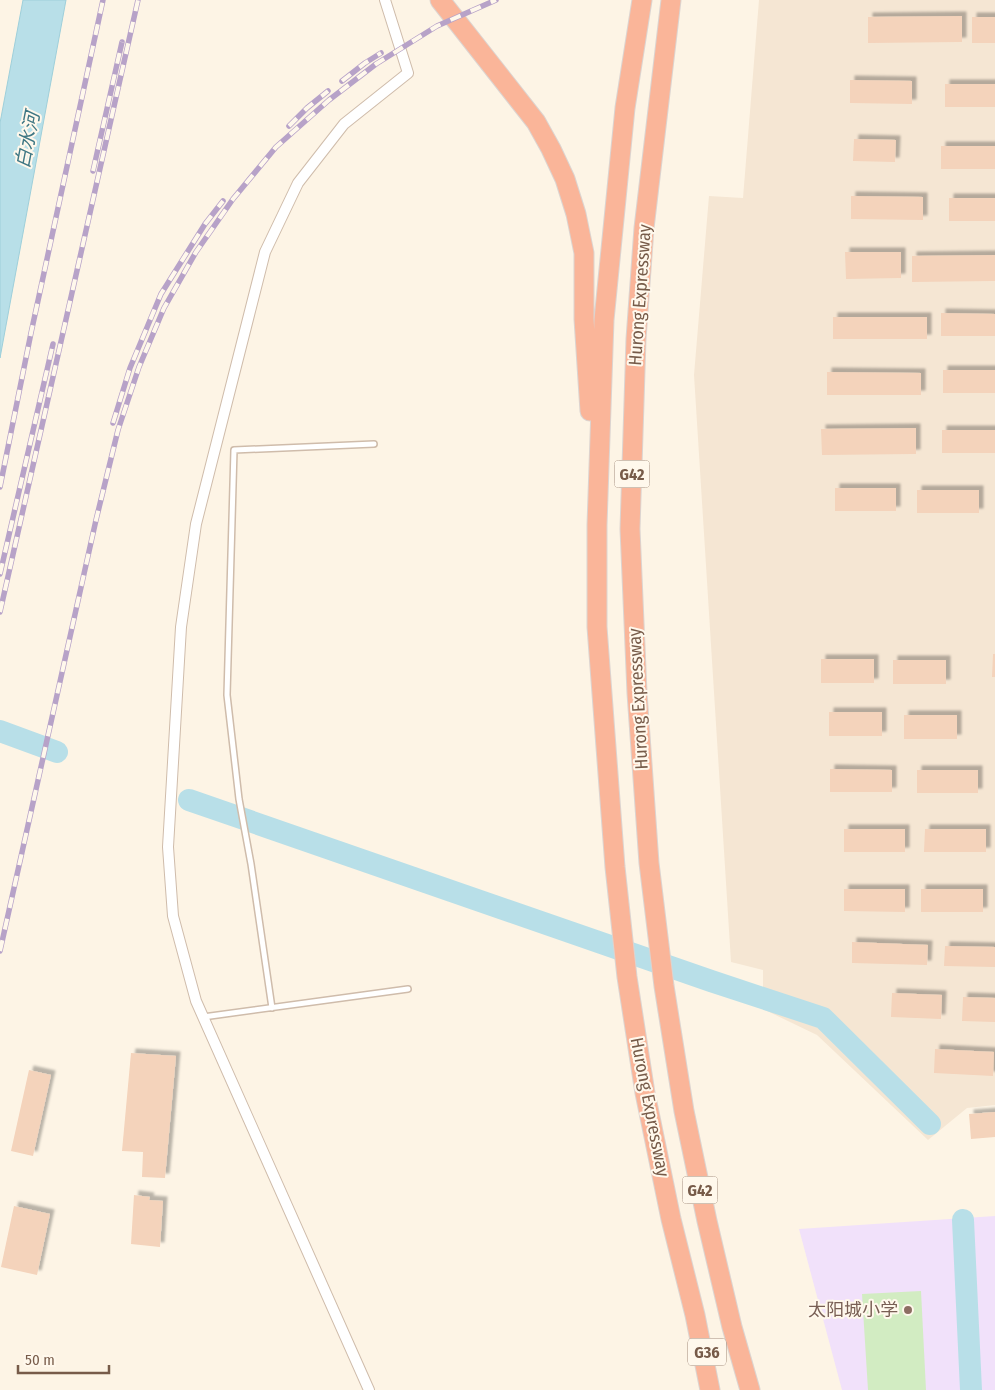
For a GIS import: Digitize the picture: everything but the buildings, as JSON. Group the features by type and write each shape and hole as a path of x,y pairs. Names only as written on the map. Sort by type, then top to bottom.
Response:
{"highway":[{"path":"440,0 536,122 565,180 576,214 584,253 584,319 596,525"},
{"name":"Hurong Expressway","path":"642,0 625,108 604,320 596,525 597,627 615,867 627,977 645,1093 671,1218 695,1315"},
{"name":"Hurong Expressway","path":"671,0 644,228 636,339 630,529 638,702 649,863 664,986 686,1120 732,1327 750,1390"},
{"name":"G42","path":"695,1315 710,1390"},
{"name":"G36","path":"695,1315 719,1390"}],"street":[{"path":"369,1390 196,1001 173,916 168,847 181,627 196,524 265,252 298,183 344,124 408,73 385,0"}],"lane":[{"path":"272,1008 251,864 239,800 227,694 234,450 374,444"},
{"path":"203,1017 408,989"}],"shaded area":[{"path":"759,0 995,0 995,1105 967,1108 928,1140 817,1035 763,1009 763,970 731,962 694,375 709,196 743,198"},
{"name":"太阳城小学","path":"995,1216 995,1390 842,1390 799,1229"}],"green space":[{"path":"921,1291 926,1390 868,1390 862,1294"}],"water":[{"name":"白水河","path":"23,0 66,0 0,358 0,123"}],"waterway":[{"path":"0,731 57,752"},
{"path":"189,800 823,1018 930,1124"},
{"path":"963,1220 971,1390"}],"railway":[{"path":"0,487 31,333 103,0"},
{"path":"0,612 138,0"},
{"path":"0,951 96,520 118,430 139,367 164,308 196,252 233,199 276,147 329,100 376,64 437,26 496,0"},
{"path":"93,171 122,42"},
{"path":"342,81 381,53"},
{"path":"289,126 328,91"},
{"path":"113,423 130,368 161,294 205,224 223,201"},
{"path":"0,574 53,344"}],"place":[{"name":"太阳城小学","path":"908,1310"}]}
